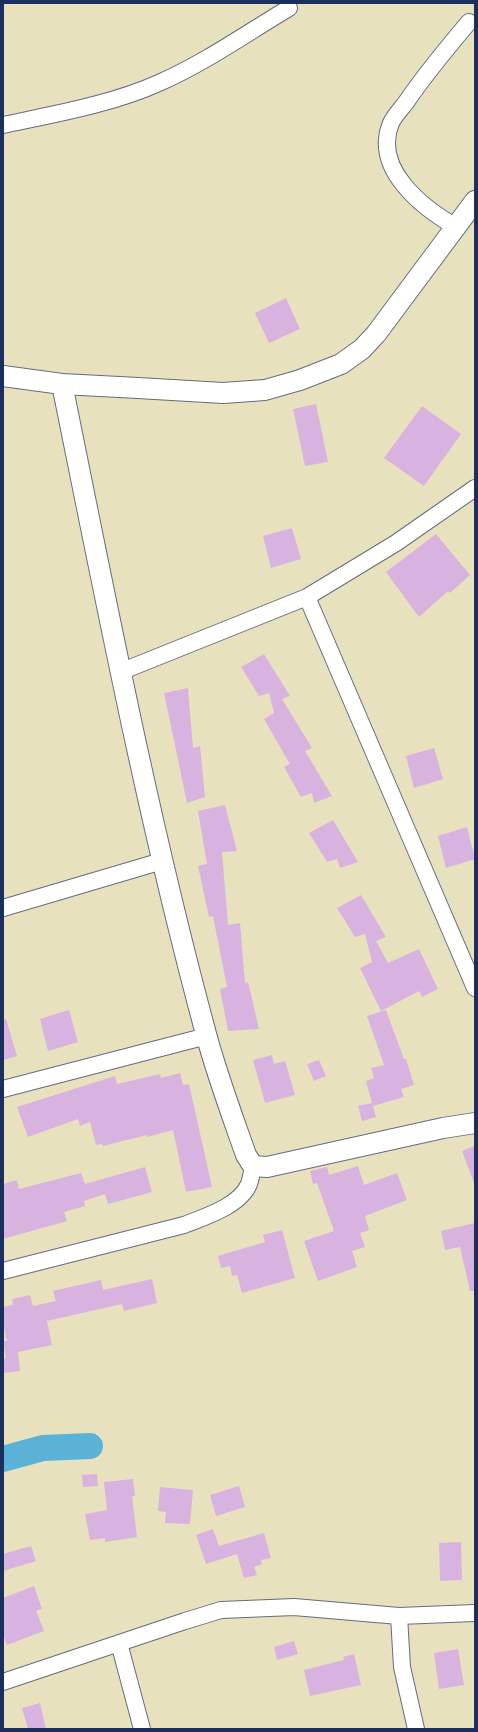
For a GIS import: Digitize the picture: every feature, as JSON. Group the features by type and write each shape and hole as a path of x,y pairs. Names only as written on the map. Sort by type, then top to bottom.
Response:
{"street":[{"path":"3,125 70,111 131,94 160,83 189,68 289,8"},
{"path":"456,228 436,216 416,199 397,175 389,157 387,142 391,123 428,72 469,22"},
{"path":"3,376 62,384 223,393 265,390 300,380 341,364 362,349 376,334 456,228 475,200"},
{"path":"3,1271 184,1225 207,1216 238,1199 248,1184 253,1166 246,1155 207,1036 162,861 120,672 62,384"},
{"path":"120,672 306,597 396,543 475,488"},
{"path":"306,597 475,988"},
{"path":"3,908 162,861"},
{"path":"3,1090 207,1036"},
{"path":"253,1166 267,1167 443,1128 475,1123"},
{"path":"3,1682 221,1610 294,1607 399,1616 475,1613"},
{"path":"399,1616 402,1667 416,1729"},
{"path":"119,1643 142,1729"}],"building":[{"path":"286,298 300,329 269,343 255,313"},
{"path":"316,404 328,462 305,466 293,409"},
{"path":"422,406 461,434 424,486 384,458"},
{"path":"292,528 301,559 271,568 263,536"},
{"path":"436,534 470,575 450,593 448,591 419,617 386,572"},
{"path":"264,654 290,696 282,699 312,748 305,751 332,796 314,803 312,793 301,797 284,767 290,764 264,719 274,713 269,693 259,696 241,667"},
{"path":"188,688 193,748 200,746 205,797 187,803 164,693"},
{"path":"434,748 443,779 414,788 406,756"},
{"path":"225,805 237,851 222,852 228,925 240,923 245,983 248,982 259,1029 228,1031 220,989 227,987 213,916 209,917 198,866 207,864 198,811"},
{"path":"333,820 358,862 340,868 337,859 327,862 309,833"},
{"path":"467,827 475,859 446,868 438,836"},
{"path":"361,895 386,937 376,941 388,963 419,949 438,989 422,997 419,991 381,1011 360,968 372,962 365,934 355,937 337,908"},
{"path":"69,1010 78,1042 48,1051 40,1019"},
{"path":"386,1010 404,1059 406,1059 414,1085 401,1089 404,1097 373,1106 376,1117 362,1121 358,1106 372,1103 366,1081 374,1078 371,1068 384,1065 367,1016"},
{"path":"6,1019 17,1056 3,1060 3,1020"},
{"path":"272,1055 274,1064 285,1061 295,1095 265,1103 253,1060"},
{"path":"319,1060 326,1076 314,1081 307,1064"},
{"path":"180,1073 183,1085 189,1084 212,1187 186,1192 173,1130 103,1146 102,1144 96,1145 90,1122 80,1126 78,1119 28,1137 17,1107 115,1076 117,1084 160,1074 161,1078"},
{"path":"475,1146 475,1182 474,1183 462,1151"},
{"path":"358,1166 364,1185 397,1173 407,1200 365,1216 369,1230 360,1233 365,1247 352,1251 357,1267 318,1281 304,1241 334,1231 317,1183 313,1184 310,1171 327,1167 329,1175"},
{"path":"145,1167 152,1192 108,1204 105,1194 84,1201 85,1206 64,1212 67,1221 3,1239 3,1184 17,1180 19,1189 81,1173 85,1184"},
{"path":"475,1223 475,1291 470,1291 460,1247 445,1250 441,1231"},
{"path":"282,1230 295,1278 242,1293 237,1275 232,1276 230,1266 221,1268 218,1256 265,1242 263,1235"},
{"path":"152,1279 157,1303 124,1311 122,1304 47,1321 52,1345 18,1352 20,1371 3,1373 3,1359 6,1358 3,1341 7,1341 3,1323 3,1307 13,1305 12,1299 30,1295 33,1306 56,1301 53,1291 101,1280 103,1290"},
{"path":"97,1474 98,1486 83,1487 82,1475"},
{"path":"133,1479 135,1496 132,1496 137,1537 105,1542 105,1538 90,1540 85,1514 107,1510 104,1482"},
{"path":"239,1486 245,1507 216,1516 210,1495"},
{"path":"160,1487 193,1490 190,1524 165,1523 166,1512 158,1511"},
{"path":"213,1529 219,1546 264,1533 271,1558 261,1560 262,1564 254,1567 257,1575 244,1578 237,1554 206,1564 196,1535"},
{"path":"461,1542 462,1580 440,1581 439,1543"},
{"path":"31,1546 36,1561 3,1571 3,1554"},
{"path":"34,1586 42,1609 36,1611 44,1631 7,1645 3,1635 3,1598"},
{"path":"294,1641 298,1654 277,1660 274,1647"},
{"path":"458,1649 464,1685 439,1689 434,1653"},
{"path":"354,1654 361,1685 310,1696 304,1670 344,1660 343,1657"},
{"path":"40,1703 46,1729 28,1729 22,1708"}],"waterway":[{"path":"3,1459 43,1448 90,1446"}]}
